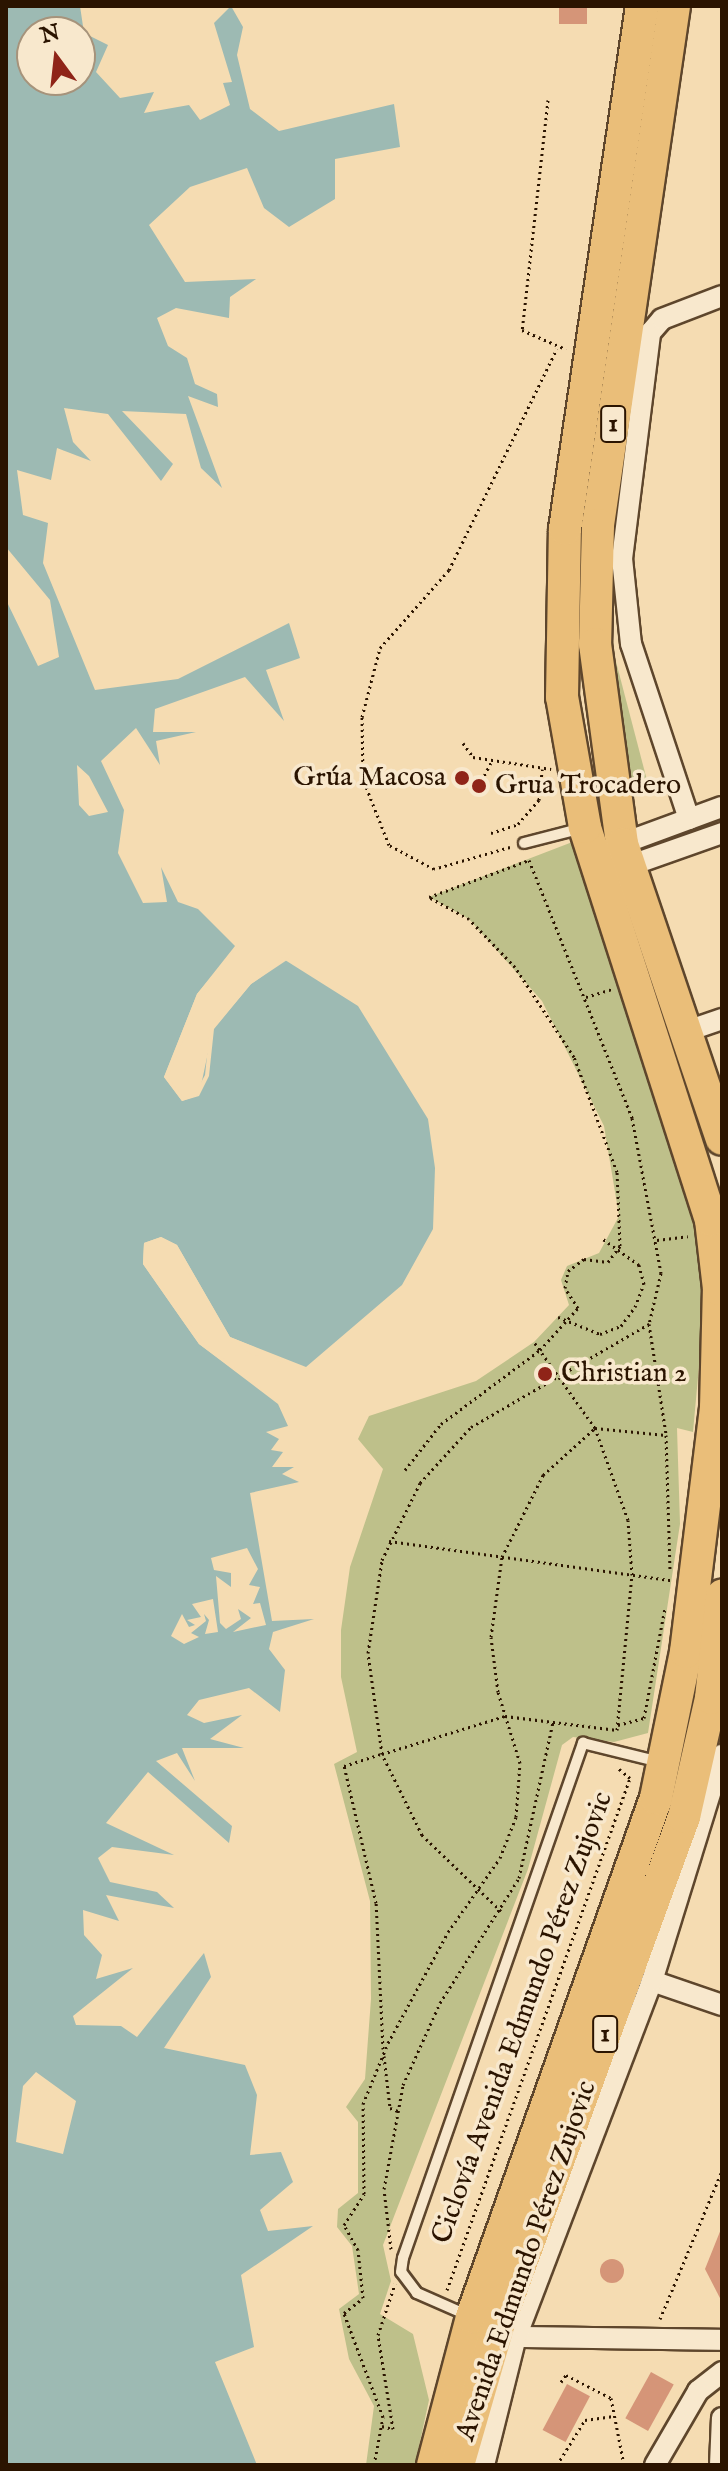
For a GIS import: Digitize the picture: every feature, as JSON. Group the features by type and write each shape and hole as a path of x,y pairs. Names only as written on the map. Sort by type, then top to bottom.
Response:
{"highway":[{"name":"Avenida Edmundo Pérez Zujovic","path":"433,2465 472,2317 658,1762 686,1652 716,1408 716,1261 693,1147 562,697 563,556 642,6"},
{"name":"Avenida Edmundo Pérez Zujovic","path":"674,6 598,525 597,691 606,853 690,1030 722,1139"},
{"name":"Avenida Edmundo Pérez Zujovic","path":"458,2465 498,2326 666,1869 711,1698 722,1596"},
{"path":"658,1762 680,1783 663,1847 666,1869"}],"street":[{"path":"689,819 641,682 622,585 653,324 722,296"},
{"path":"606,853 722,807"},
{"path":"606,853 722,833"},
{"path":"690,1030 722,1019"},
{"name":"Avenida Edmundo Pérez Zujovic","path":"484,2465 516,2337 652,1981 720,1789 722,1755"},
{"path":"652,1981 722,2005"},
{"path":"516,2337 722,2340"},
{"path":"655,2465 698,2391 722,2372"},
{"path":"720,2465 722,2418"}],"lane":[{"path":"524,843 606,853"},
{"path":"472,2317 417,2293 401,2272 403,2258 583,1743 658,1762"}],"path":[{"path":"524,843 434,869 389,845 363,779 362,717 380,648 449,570 557,349 522,330 548,100"},
{"path":"566,365 570,334"},
{"path":"463,743 473,757 491,762 560,770 558,760"},
{"path":"479,786 491,762"},
{"path":"491,833 518,824 539,800 541,768"},
{"path":"405,1470 441,1424 540,1350 578,1308 565,1288 568,1271 584,1259 608,1262 620,1246 617,1172 574,1057 515,967 469,919 429,897 529,860 632,1118 661,1273 649,1324 666,1435 670,1580 644,1718 618,1725"},
{"path":"586,997 623,985"},
{"path":"657,1240 700,1234"},
{"path":"558,1317 600,1334 621,1326 635,1307 644,1284 639,1265 620,1246 603,1239"},
{"path":"501,1911 422,1835 382,1754 368,1653 389,1541 420,1483 471,1427 649,1324"},
{"path":"398,2111 390,2108 384,2053 376,1903 344,1766 505,1716 617,1730 618,1725 632,1575 628,1520 595,1428 534,1342"},
{"path":"374,2465 381,2426 344,2313 363,2298 358,2250 344,2225 364,2194 363,2104 384,2053 516,1817 520,1763 505,1716 491,1637 502,1557 543,1475 595,1428 666,1435"},
{"path":"389,1541 680,1579"},
{"path":"392,2255 384,2189 398,2111 440,2003 501,1911 537,1819 553,1722"},
{"name":"Ciclovía Avenida Edmundo Pérez Zujovic","path":"442,2304 630,1778 616,1766 618,1752"},
{"path":"651,2341 722,2171"},
{"path":"381,2426 393,2429 378,2335 394,2268"},
{"path":"561,2382 566,2375 611,2398 624,2465"},
{"path":"557,2465 585,2420 614,2416"}],"green space":[{"path":"608,631 649,788 626,797"},
{"path":"575,841 700,1234 706,1289 693,1432 677,1428 680,1524 648,1733 614,1742 573,1737 562,1745 528,1869 383,2245 391,2281 380,2314 413,2334 429,2400 415,2465 366,2465 374,2406 349,2359 339,2309 359,2294 352,2246 337,2227 338,2209 358,2193 358,2122 346,2107 365,2079 371,1999 370,1901 334,1764 357,1752 341,1677 341,1630 350,1567 383,1469 358,1439 369,1416 476,1381 534,1342 569,1305 561,1280 567,1266 599,1253 619,1216 604,1126 542,1001 469,919 429,897"}],"water":[{"path":"6,6 80,6 81,16 16,16 16,96 96,96 96,72 120,98 154,92 144,113 189,105 200,120 230,105 223,83 232,82 214,23 231,6 243,27 237,55 250,109 279,131 394,104 400,147 335,159 335,199 289,227 264,208 247,168 190,187 149,225 185,282 256,279 230,297 229,318 176,308 157,318 168,346 187,358 195,384 217,394 218,407 188,396 222,488 201,468 186,414 122,411 173,464 161,481 108,414 64,408 73,442 91,461 57,448 51,480 17,470 23,515 48,523 43,563 95,690 178,679 289,623 300,658 266,670 284,721 245,677 155,709 153,732 196,732 156,741 160,765 136,728 101,761 124,810 118,853 143,903 167,902 161,867 178,902 198,909 235,946 197,994 164,1077 182,1101 199,1095 213,1029 251,984 285,960 358,1006 428,1119 435,1168 433,1229 402,1285 306,1367 230,1337 177,1245 161,1237 144,1243 143,1264 199,1344 278,1404 288,1426 266,1432 279,1439 271,1450 283,1452 272,1467 294,1467 282,1474 299,1482 250,1493 272,1621 314,1619 273,1632 269,1649 285,1670 280,1712 249,1688 199,1700 187,1715 204,1723 242,1715 210,1739 244,1748 182,1748 195,1781 177,1753 156,1761 232,1826 229,1843 148,1772 106,1823 174,1855 112,1847 98,1858 110,1882 157,1892 174,1908 106,1895 119,1921 83,1910 84,1935 102,1955 96,1979 133,1968 73,2016 76,2025 121,2026 137,2037 204,1953 211,1977 164,2048 245,2065 257,2095 250,2155 281,2152 293,2182 260,2210 268,2231 313,2226 241,2275 254,2347 215,2362 257,2465 6,2465 6,600 38,666 59,657 50,600 6,547","holes":["77,765 89,776 108,812 89,816 79,805","247,1548 258,1569 249,1585 260,1587 253,1604 260,1603 266,1625 233,1632 251,1618 238,1609 241,1619 226,1629 220,1623 216,1576 231,1587 231,1573 214,1570 211,1558","213,1599 218,1632 205,1634 209,1620 204,1614 206,1621 191,1633 199,1637 184,1644 171,1636 182,1614 189,1627 195,1625 187,1620 201,1617 192,1604","36,2072 76,2101 63,2154 16,2142 23,2086"]},
{"path":"96,39 108,45 96,72"}],"pier":[{"path":"239,944 201,997 168,1077 183,1097 196,1092 205,1075 210,1027 249,981 283,957 290,958 251,984 214,1029 209,1076 199,1096 182,1101 164,1077 197,994"},
{"path":"161,1237 177,1245 230,1337 309,1370 251,1354 228,1340 174,1248 161,1241 148,1246 147,1263 202,1341 283,1406 199,1344 143,1264 144,1243"}],"building":[{"path":"559,6 587,6 587,24 559,24"},
{"path":"722,2229 722,2302 705,2269"},
{"path":"612,2259 623,2266 624,2271 617,2282 612,2283 601,2276 600,2271 607,2260"},
{"path":"651,2372 674,2385 648,2431 625,2418"},
{"path":"567,2384 590,2396 566,2442 543,2430"}],"place":[{"name":"Grúa Macosa","path":"462,778"},
{"name":"Grua Trocadero","path":"479,786"},
{"name":"Christian 2","path":"545,1374"}]}
